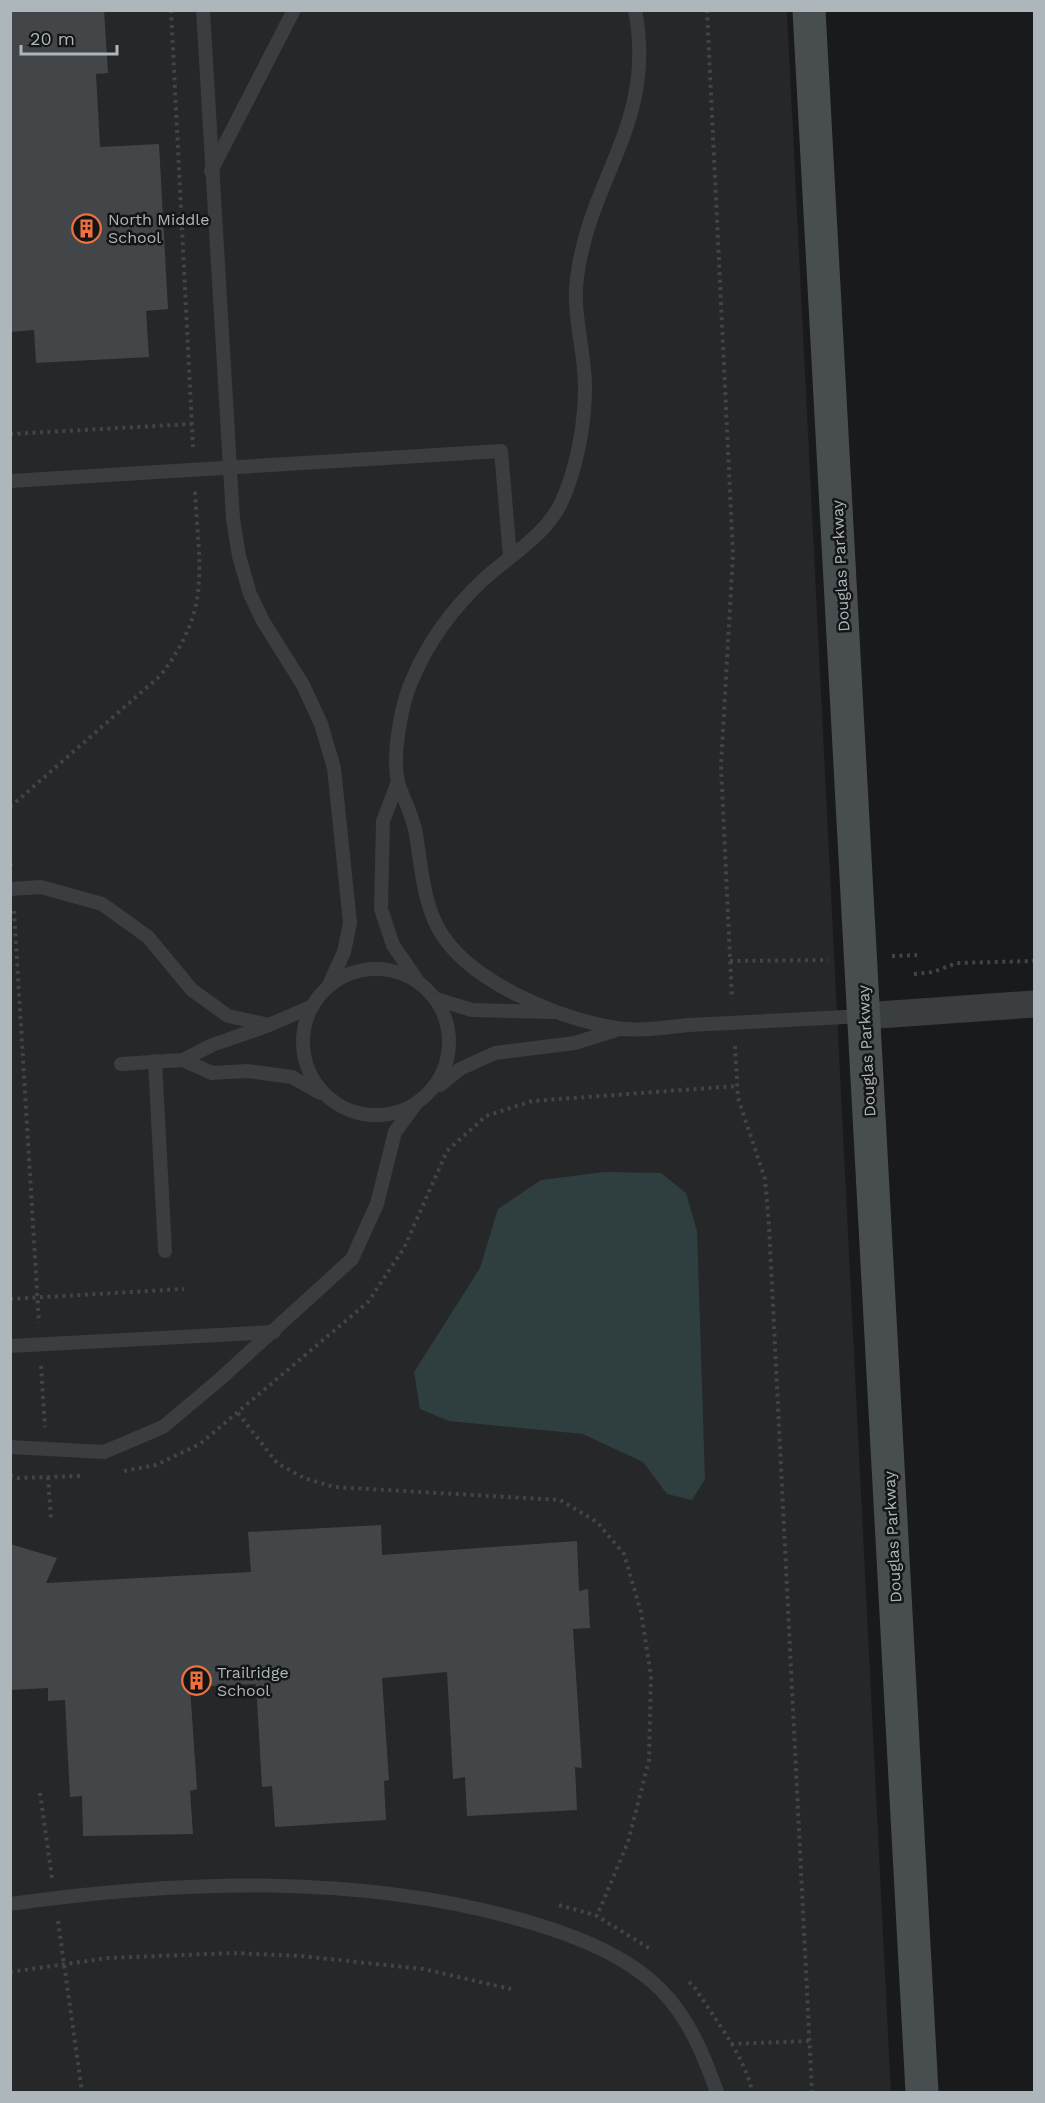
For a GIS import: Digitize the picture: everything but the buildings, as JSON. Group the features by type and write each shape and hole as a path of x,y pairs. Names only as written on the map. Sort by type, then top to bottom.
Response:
{"street":[{"name":"Douglas Parkway","path":"809,10 922,2092"},
{"path":"864,1016 1035,1004"}],"lane":[{"path":"203,10 233,519 239,556 250,594 263,621 303,685 321,724 334,768 350,923 344,952 328,987 313,1006 304,1029 304,1053 311,1076 325,1096"},
{"path":"211,172 294,10"},
{"path":"433,1090 445,1069 450,1045 447,1021 436,999 418,982 393,945 381,909 383,821 398,782 399,729 403,705 426,651 465,597 533,539 561,504 579,443 585,387 576,283 581,250 591,218 621,149 632,113 640,74 635,10"},
{"path":"10,481 501,451 510,557"},
{"path":"398,782 414,819 427,900 438,928 455,952 495,985 561,1012 619,1029"},
{"path":"11,889 41,887 102,904 148,937 192,990 228,1016 269,1025"},
{"path":"328,987 348,974 372,969 397,971 418,982"},
{"path":"436,999 472,1010 561,1012"},
{"path":"121,1064 183,1060 212,1045 269,1025 313,1006"},
{"path":"10,1447 46,1451 104,1452 163,1427 274,1332 352,1259 377,1204 395,1132 415,1105 460,1069 495,1053 575,1043 619,1029 864,1016"},
{"path":"183,1060 212,1073 247,1071 292,1077 345,1109 368,1116 392,1115 415,1105"},
{"path":"154,1061 165,1251"},
{"path":"10,1346 274,1332"},
{"path":"10,1904 144,1889 288,1886 358,1891 429,1900 515,1918 557,1930 616,1956 661,1990 700,2045 717,2092"}],"path":[{"path":"10,807 160,676 179,652 193,621 200,590 171,10"},
{"path":"707,10 734,554 721,766 730,961 738,1098 765,1179 769,1225 812,2092"},
{"path":"10,434 192,424"},
{"path":"19,859 11,858 11,889 51,1518"},
{"path":"730,961 915,955"},
{"path":"914,974 933,972 957,963 1035,961"},
{"path":"10,1299 184,1289"},
{"path":"238,1413 277,1462 304,1478 334,1487 560,1500 597,1522 624,1554 641,1612 651,1676 649,1760 628,1842 597,1916"},
{"path":"40,1792 82,2092"},
{"path":"10,1972 108,1958 187,1954 300,1956 423,1969 511,1989"},
{"path":"730,2044 809,2041"}],"shaded area":[{"path":"11,11 787,11 891,2092 11,2092"},
{"path":"605,1172 661,1173 686,1193 697,1231 705,1479 692,1500 667,1494 643,1462 583,1434 449,1421 420,1409 414,1372 480,1268 498,1209 541,1180"}],"place":[{"name":"North Middle School","path":"87,228"},
{"name":"Trailridge School","path":"196,1681"}]}
